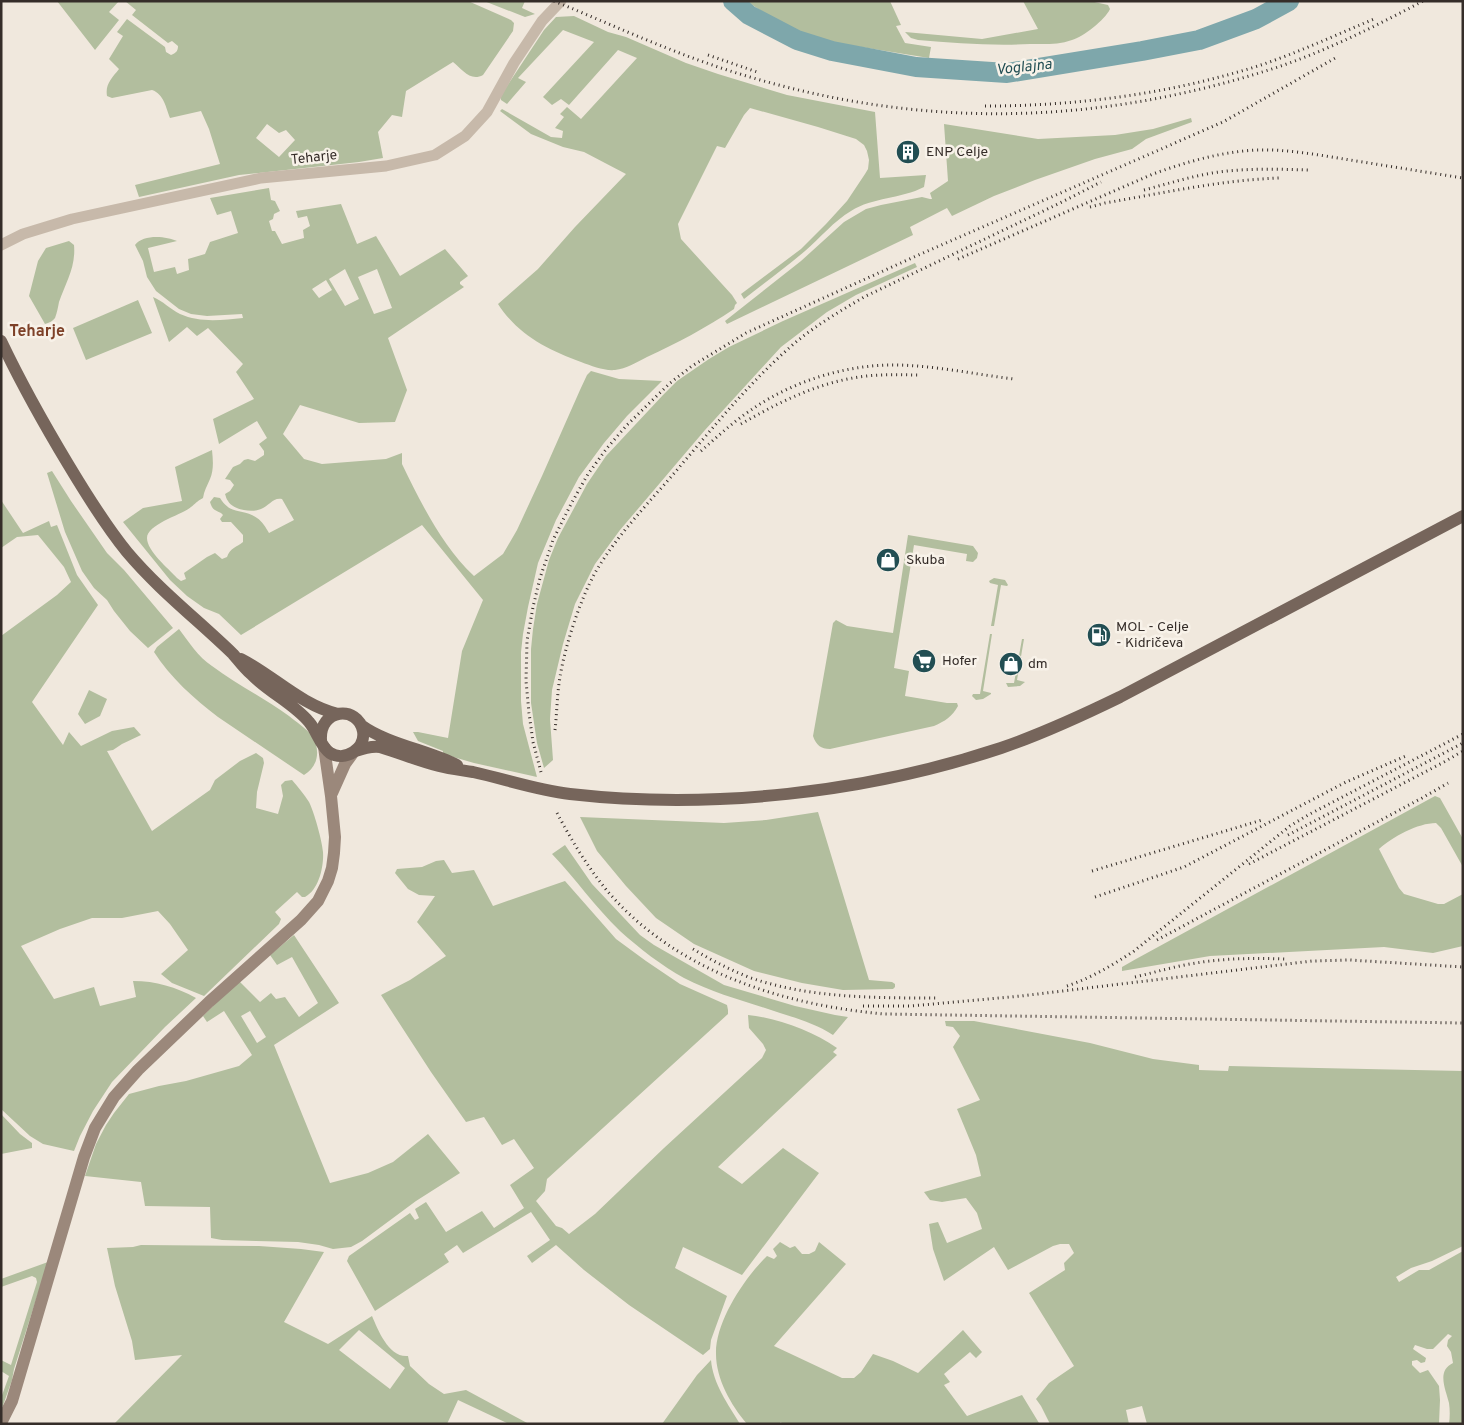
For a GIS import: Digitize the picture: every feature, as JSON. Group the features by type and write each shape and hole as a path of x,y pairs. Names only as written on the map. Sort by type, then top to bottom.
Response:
{"main road":[{"path":"1,341 52,437 91,502 127,552 166,594 234,655 251,675 306,719 329,752 342,756 364,748 380,747 438,766 568,793 620,799 680,800 802,792 863,784 924,770 1001,748 1076,718 1120,697 1463,516"},
{"path":"234,655 317,707 351,716 369,731 441,757 473,772"},
{"path":"1,1423 12,1401 84,1157 95,1128 114,1097 138,1070 209,1002 301,920 318,901 328,881 333,860 335,837 331,796 321,733 326,720 338,714"},
{"path":"331,796 345,764 360,746 363,739 361,725"}],"street":[{"name":"Teharje","path":"1,245 23,234 72,219 261,178 386,166 435,155 465,136 487,112 514,63 542,21 561,1"}],"green space":[{"path":"57,1 119,1 109,12 119,20 95,50"},
{"path":"125,1 468,1 514,23 513,31 483,75 478,77 470,76 453,62 406,91 402,117 392,115 378,132 383,158 239,175 139,197 135,185 220,164 201,111 170,118 162,98 152,90 112,98 107,96 108,85 119,69 109,59 123,36 117,32 127,19 165,47 166,52 171,55 178,49 178,46 172,41 168,43 132,15 136,10","holes":["267,124 279,133 286,130 295,140 279,157 256,138"]},
{"path":"484,1 525,1 522,8 535,14 525,17"},
{"path":"747,1 890,1 901,25 896,26 905,43 931,47 929,58 814,38 784,25"},
{"path":"1023,1 1090,1 1108,5 1110,9 1093,28 1067,42 1002,45 974,44 918,40 911,38 905,32 982,39 1038,29"},
{"path":"574,16 608,32 626,37 686,63 718,74 787,95 875,112 880,178 926,175 924,187 906,194 868,203 851,211 811,246 744,299 741,294 801,249 847,201 868,169 869,160 864,145 856,139 750,108 725,148 717,146 678,224 681,239 732,295 737,303 734,309 680,341 619,369 598,368 546,347 524,333 498,304 538,269 626,174 584,152 563,147 531,134 500,111 502,109 551,137 562,138 563,131 555,128 564,117 560,114 567,107 581,119 637,58 618,50 569,105 561,99 552,105 543,97 594,42 563,30 518,78 526,82 507,104 501,100 501,95 544,30 556,17"},
{"path":"1191,118 1192,122 1146,139 1132,149 1095,159 1035,180 994,196 952,216 947,208 910,227 913,235 727,324 725,321 801,261 844,222 866,209 922,197 932,199 930,193 948,181 944,124 1038,139 1115,135 1153,129"},
{"path":"269,188 271,200 275,201 280,211 274,214 273,219 269,221 272,231 275,231 282,244 304,238 303,230 310,226 307,216 298,218 296,211 341,204 357,244 376,236 400,276 445,249 468,276 460,282 464,287 388,338 407,390 395,422 359,423 300,405 283,434 304,459 322,464 386,459 402,453 402,464 433,523 462,564 474,576 503,554 517,530 587,375 591,371 619,379 662,381 627,416 579,477 556,520 538,563 528,607 521,652 523,724 537,777 443,754 443,751 418,741 413,732 448,738 462,651 483,600 422,525 241,635 219,614 204,608 187,596 170,580 123,522 143,508 182,501 175,467 212,450 212,472 203,498 187,510 153,528 147,538 154,554 177,578 181,581 186,579 184,573 215,553 222,559 227,557 232,550 243,542 243,535 231,522 222,522 220,519 223,515 213,508 210,502 214,497 220,498 224,504 233,510 247,513 257,518 269,533 294,520 282,499 276,499 264,508 253,511 238,509 227,500 225,494 234,485 230,480 225,479 233,467 244,460 255,461 264,455 264,451 259,444 267,438 257,421 219,444 213,419 254,399 236,372 243,364 208,328 197,336 187,327 169,342 153,297 180,314 195,319 243,318 242,314 207,316 191,314 179,309 156,291 147,277 143,261 135,245 143,239 155,237 177,241 148,248 154,272 175,267 177,274 189,270 188,259 205,254 210,242 238,233 231,211 217,215 210,198","holes":["345,269 359,299 345,306 329,279","377,269 392,308 374,314 358,277","326,280 332,290 319,298 312,289"]},
{"path":"69,241 74,245 70,274 55,318 45,324 29,296 38,261 46,248"},
{"path":"915,263 917,267 856,295 827,312 781,347 705,430 620,530 595,564 575,604 563,644 552,690 550,719 553,760 544,768 537,743 531,703 531,649 537,604 549,560 558,538 587,484 606,456 677,381 709,359 729,347 783,321"},
{"path":"138,300 152,333 86,360 73,328"},
{"path":"52,471 107,553 124,570 173,628 148,648 130,631 82,571 65,532 47,473"},
{"path":"1,500 23,533 49,521 51,527 57,525 77,575 98,605 32,702 63,745 69,732 81,746 112,731 134,727 141,735 113,750 107,751 152,831 210,790 215,780 240,761 256,753 263,758 264,763 257,792 256,808 278,814 283,796 281,785 285,781 292,780 309,802 323,852 320,877 310,894 302,897 297,892 275,912 281,919 279,924 204,996 172,983 161,974 188,950 170,924 158,911 122,918 92,918 60,929 21,946 54,999 94,987 100,1006 136,997 133,981 166,985 196,998 112,1082 93,1111 74,1151 43,1144 30,1136 1,1109 1,636 57,595 71,582 64,567 38,535 17,537 1,548"},
{"path":"908,535 973,546 978,553 977,558 973,562 966,561 967,554 914,545 894,668 909,671 905,696 957,703 958,706 948,718 934,726 830,749 821,747 813,736 833,623 836,620 847,626 893,633"},
{"path":"994,578 1005,580 1008,585 1001,585 994,626 991,626 998,585 989,581"},
{"path":"179,629 194,649 207,662 279,709 310,733 317,747 317,758 309,772 304,775 218,717 175,679 154,652 157,647"},
{"path":"990,634 992,634 983,691 991,694 983,699 976,700 972,696 973,694 980,694"},
{"path":"1022,639 1024,639 1017,680 1025,682 1020,686 1008,687 1006,683 1014,683"},
{"path":"89,690 107,699 100,716 85,724 78,714"},
{"path":"1435,796 1440,798 1463,839 1463,867 1441,828 1436,823 1421,825 1406,831 1379,849 1404,894 1444,904 1463,894 1463,946 1433,953 1384,947 1210,956 1122,971 1122,967 1136,959"},
{"path":"818,812 869,980 892,982 895,984 893,989 843,990 802,983 754,971 694,944 656,918 626,886 597,851 580,817 724,823 766,820"},
{"path":"565,845 592,884 640,935 654,945 724,985 795,1006 848,1017 833,1035 807,1022 708,989 684,978 627,937 594,903 552,854"},
{"path":"444,860 452,873 474,870 493,906 565,881 616,939 680,984 727,1005 728,1014 547,1179 545,1191 536,1201 556,1226 569,1234 595,1214 762,1058 766,1050 749,1028 748,1015 794,1026 817,1036 837,1048 833,1052 837,1055 718,1167 742,1184 783,1148 819,1173 742,1275 683,1247 675,1268 727,1296 711,1340 710,1349 703,1355 629,1305 584,1270 556,1245 532,1263 527,1256 550,1240 531,1212 463,1253 457,1245 444,1254 449,1262 375,1311 347,1261 349,1256 410,1213 415,1220 419,1218 415,1209 426,1202 446,1232 482,1211 494,1228 524,1208 510,1185 534,1168 514,1139 502,1145 484,1117 466,1122 381,995 410,980 446,956 417,922 435,896 419,895 408,889 395,873 397,869 422,867"},
{"path":"294,935 339,1003 274,1045 330,1183 368,1173 393,1162 428,1134 460,1173 416,1201 351,1247 333,1249 298,1242 211,1238 210,1207 145,1206 141,1182 85,1176 96,1144 106,1125 129,1094 239,1066 252,1055 224,1011 207,1022 203,1016 239,981 260,1002 271,993 276,999 285,997 299,1017 318,1003 292,957 277,965 270,955","holes":["250,1011 266,1037 257,1043 241,1016"]},
{"path":"945,1021 974,1021 1090,1043 1153,1059 1199,1065 1199,1070 1228,1071 1229,1066 1463,1071 1463,1246 1432,1261 1411,1268 1396,1277 1399,1282 1419,1270 1429,1270 1463,1251 1463,1424 1449,1424 1449,1403 1443,1376 1448,1366 1453,1363 1451,1352 1447,1346 1448,1340 1452,1336 1448,1334 1433,1349 1415,1345 1413,1349 1426,1358 1425,1362 1421,1363 1417,1360 1412,1361 1412,1365 1420,1373 1428,1370 1439,1386 1439,1424 1147,1424 1142,1406 1126,1410 1129,1424 1050,1424 1036,1399 1049,1383 1074,1366 1029,1293 1065,1270 1064,1263 1074,1253 1069,1244 1053,1246 1008,1270 994,1247 944,1281 933,1249 929,1224 938,1222 947,1243 982,1229 977,1213 966,1198 942,1202 930,1200 924,1192 981,1176 976,1155 957,1109 980,1100 953,1047 960,1036 953,1027 946,1026"},
{"path":"1,1114 20,1134 32,1143 32,1148 1,1154"},
{"path":"780,1242 790,1248 795,1246 802,1254 809,1254 815,1251 819,1242 846,1264 774,1346 842,1378 854,1378 861,1372 873,1354 918,1373 963,1330 982,1352 976,1358 970,1352 944,1374 950,1382 944,1385 967,1416 1022,1395 1039,1423 782,1424 781,1422 779,1424 747,1424 735,1409 722,1382 717,1363 717,1341 726,1314 741,1288 767,1256 774,1259 777,1256 773,1249"},
{"path":"141,1245 259,1246 324,1252 284,1322 328,1344 372,1316 390,1348 395,1353 408,1356 410,1366 429,1384 444,1394 466,1390 529,1424 509,1424 458,1400 447,1424 114,1424 182,1355 135,1360 132,1341 115,1286 107,1248","holes":["359,1330 405,1368 390,1389 339,1350"]},
{"path":"48,1262 1,1411 1,1398 9,1376 1,1371 1,1360 11,1365 37,1282 36,1278 32,1276 1,1287 1,1279"},
{"path":"711,1360 718,1386 740,1424 662,1424 697,1375"}],"waterway":[{"name":"Voglajna","path":"733,1 749,15 797,40 832,51 916,67 1007,73 1199,40 1256,19 1289,1"}],"railway":[{"path":"554,1 693,58 740,74 808,92 876,105 943,112 1010,114 1077,110 1144,101 1211,87 1278,67 1315,53 1423,1"},
{"path":"985,106 1088,101 1191,84 1273,61 1374,19"},
{"path":"708,55 760,73"},
{"path":"541,772 533,742 526,681 527,641 540,578 553,540 588,474 627,425 670,383 692,366 746,333 914,257 1223,122 1337,57"},
{"path":"958,259 1153,174 1216,155 1256,150 1291,151 1463,178"},
{"path":"1144,190 1195,176 1224,171 1260,169 1309,170"},
{"path":"1090,207 1214,184 1280,178"},
{"path":"555,730 559,683 565,651 579,610 595,573 630,524 757,379 806,334 864,297 1101,182"},
{"path":"701,451 725,430 766,400 798,384 832,373 868,366 902,365 1014,379"},
{"path":"741,424 786,400 834,382 874,375 921,375"},
{"path":"1067,986 1102,971 1134,951 1290,826 1463,734"},
{"path":"1288,835 1463,743"},
{"path":"1249,864 1463,751"},
{"path":"1095,897 1184,867 1346,782 1406,756"},
{"path":"1157,940 1448,783"},
{"path":"557,813 594,874 636,921 667,944 700,964 734,980 771,993 808,1002 884,1014 1463,1023"},
{"path":"1092,871 1262,820"},
{"path":"693,949 721,965 751,978 796,990 866,997 936,998"},
{"path":"1135,977 1207,961 1286,959"},
{"path":"863,1006 911,1006 1021,996 1312,961 1350,960 1463,967"}],"place":[{"name":"ENP Celje","path":"908,152"},
{"name":"Skuba","path":"888,560"},
{"name":"MOL - Celje - Kidričeva","path":"1099,635"},
{"name":"Hofer","path":"924,661"},
{"name":"dm","path":"1011,664"}],"district":[{"name":"Teharje","path":"37,332"}]}
